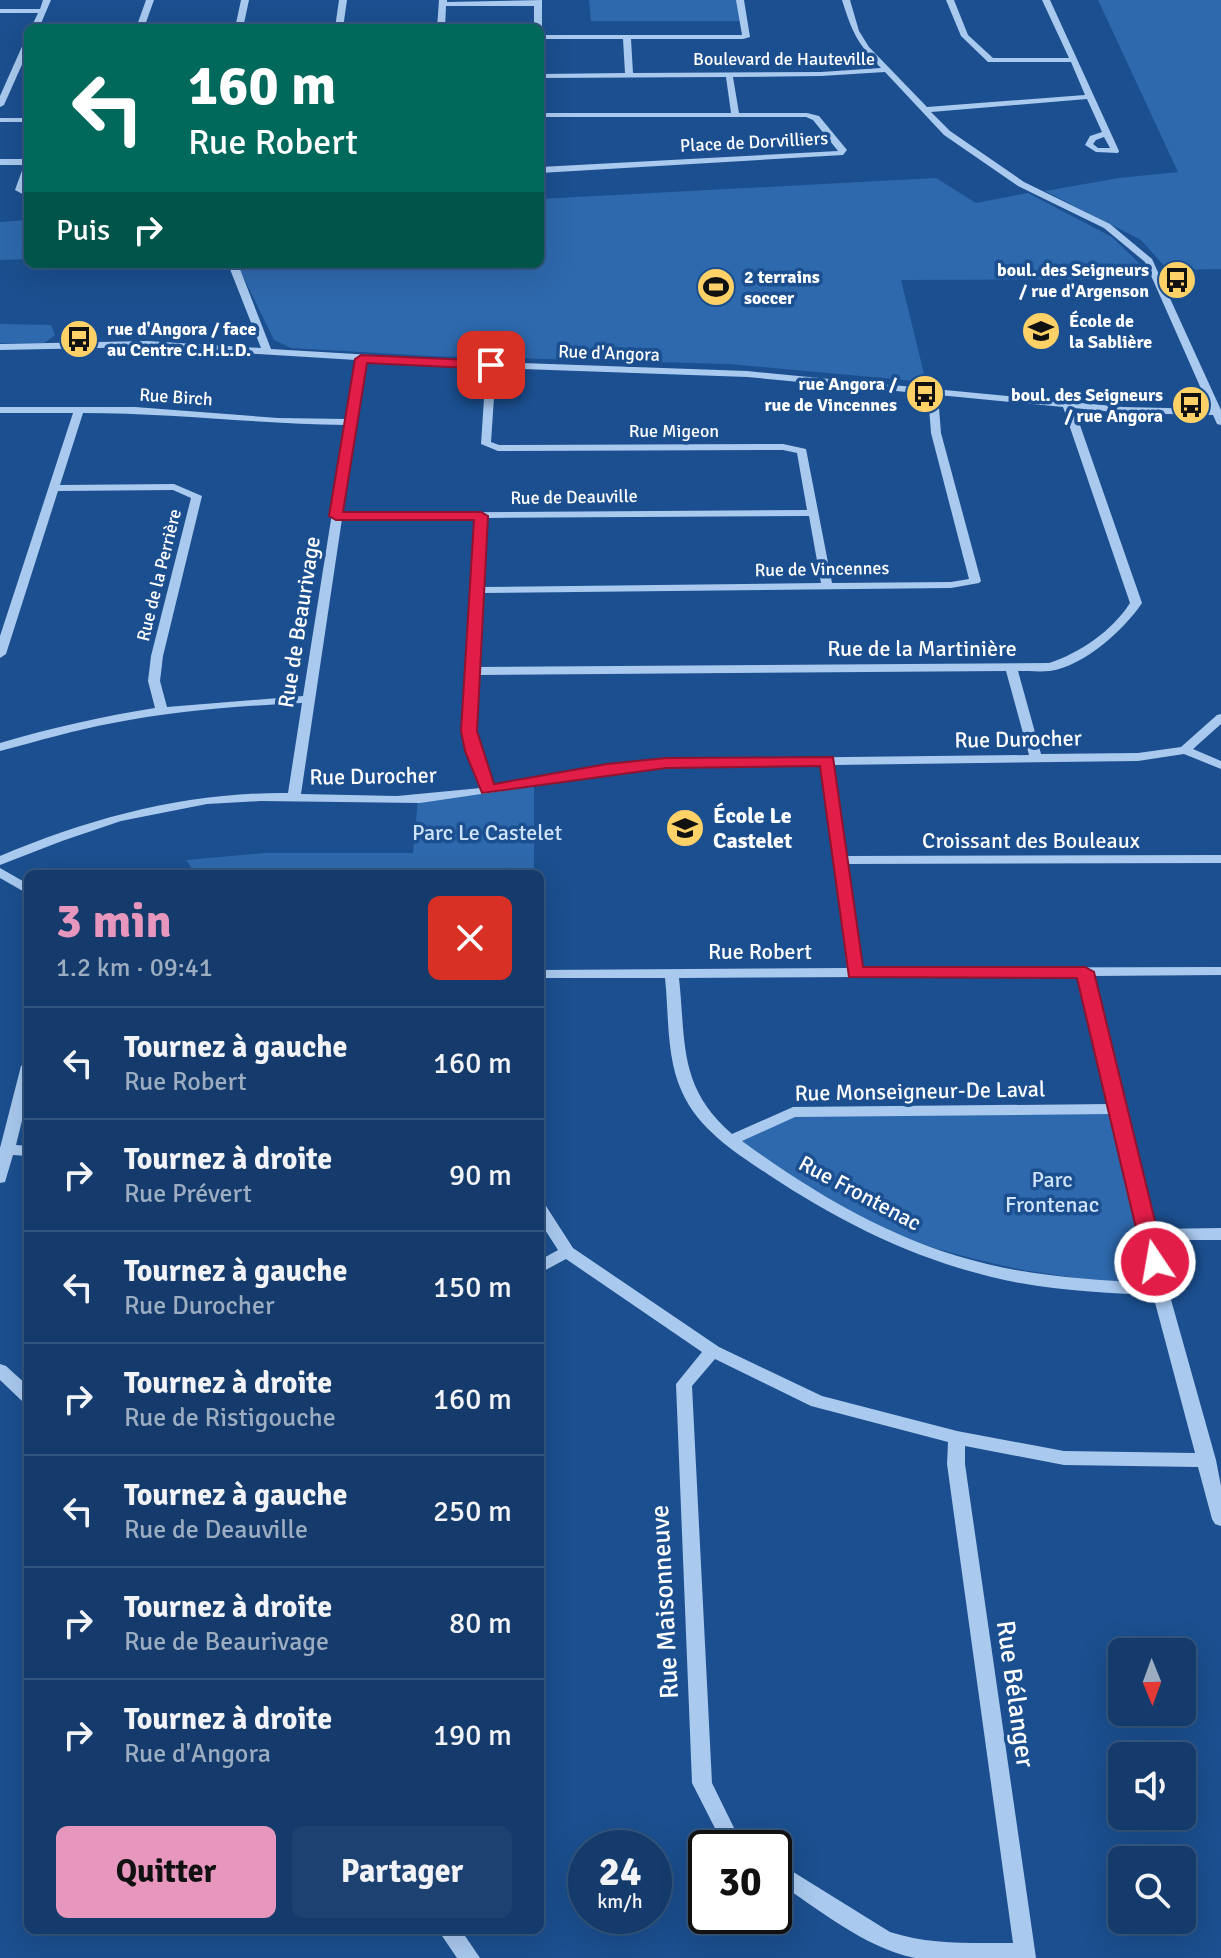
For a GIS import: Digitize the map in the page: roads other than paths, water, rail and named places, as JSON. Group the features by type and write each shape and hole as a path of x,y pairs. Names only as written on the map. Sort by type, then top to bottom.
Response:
{"street":[{"path":"37,24 47,0"},
{"path":"141,24 150,0"},
{"path":"240,24 245,0"},
{"path":"340,24 343,0"},
{"path":"544,37 743,37 747,35 740,0"},
{"path":"846,0 855,31 888,72 947,133 1021,184 1107,226 1149,261 1219,417"},
{"path":"950,0 965,36 991,60 1073,60"},
{"path":"1046,0 1106,133"},
{"path":"441,24 443,2 538,2 538,24"},
{"path":"0,11 42,11"},
{"path":"627,37 629,75"},
{"path":"0,105 24,51"},
{"name":"Boulevard de Hauteville","path":"544,76 888,72"},
{"path":"729,76 735,115"},
{"path":"0,79 12,78"},
{"path":"926,110 1088,97"},
{"name":"Place de Dorvilliers","path":"544,115 807,115 816,118 843,150 840,153 544,170"},
{"path":"0,118 24,118"},
{"path":"0,162 24,163"},
{"path":"24,175 19,190 24,192"},
{"path":"235,268 267,352"},
{"name":"Rue d'Angora","path":"0,347 147,344 361,359 770,376 1219,417"},
{"name":"Rue de Beaurivage","path":"294,796 361,359"},
{"name":"Rue Migeon","path":"491,365 486,444 498,448 783,447 802,451 827,587"},
{"name":"Rue de Vincennes","path":"476,590 951,585 975,581 936,433 933,392"},
{"name":"Rue de la Martinière","path":"474,671 1050,667 1067,663 1129,617 1136,603 1067,404"},
{"name":"Rue Birch","path":"0,410 79,410 349,422"},
{"path":"0,654 79,410"},
{"name":"Rue de la Perrière","path":"55,488 174,487 197,496 157,656 154,681 162,710"},
{"name":"Rue de Deauville","path":"336,516 812,513"},
{"path":"481,516 469,731 488,790"},
{"path":"1011,667 1036,759"},
{"path":"1,745 75,725 201,704 308,699"},
{"path":"1221,718 1185,750 1221,765"},
{"name":"Rue Durocher","path":"0,861 43,843 155,807 237,798 418,799 607,769 666,763 1138,757 1185,750"},
{"path":"827,761 855,973"},
{"name":"Croissant des Bouleaux","path":"840,860 1221,859"},
{"path":"0,872 24,887"},
{"name":"Rue Robert","path":"544,974 1221,971"},
{"path":"1085,972 1116,1109 1150,1235 1160,1289 1221,1519"},
{"name":"Rue Frontenac","path":"672,974 683,1078 707,1119 730,1141 812,1197 893,1240 1018,1277 1160,1289"},
{"path":"0,1178 24,1083"},
{"name":"Rue Monseigneur-De Laval","path":"730,1141 793,1112 1116,1109"},
{"path":"8,1150 24,1151"},
{"path":"544,1216 567,1252 713,1351 817,1401 957,1438 1064,1458 1207,1460"},
{"path":"1150,1235 1221,1234"},
{"path":"544,1265 567,1252"},
{"name":"Rue Maisonneuve","path":"713,1351 684,1384 702,1783 725,1830"},
{"path":"0,1370 24,1392"},
{"name":"Rue Bélanger","path":"957,1438 956,1464 1026,1955"},
{"path":"792,1881 884,1940 897,1945 953,1952 1026,1955"},
{"path":"451,1934 470,1958"}],"place":[{"name":"boul. des Seigneurs / rue d'Argenson","path":"1177,280"},
{"name":"2 terrains soccer","path":"716,287"},
{"name":"École de la Sablière","path":"1041,331"},
{"name":"rue d'Angora / face au Centre C.H.L.D.","path":"79,339"},
{"name":"rue Angora / rue de Vincennes","path":"925,394"},
{"name":"boul. des Seigneurs / rue Angora","path":"1191,405"},
{"name":"École Le Castelet","path":"685,828"}],"park label":[{"name":"Parc Le Castelet","path":"487,832"},
{"name":"Parc Frontenac","path":"1052,1192"}]}
